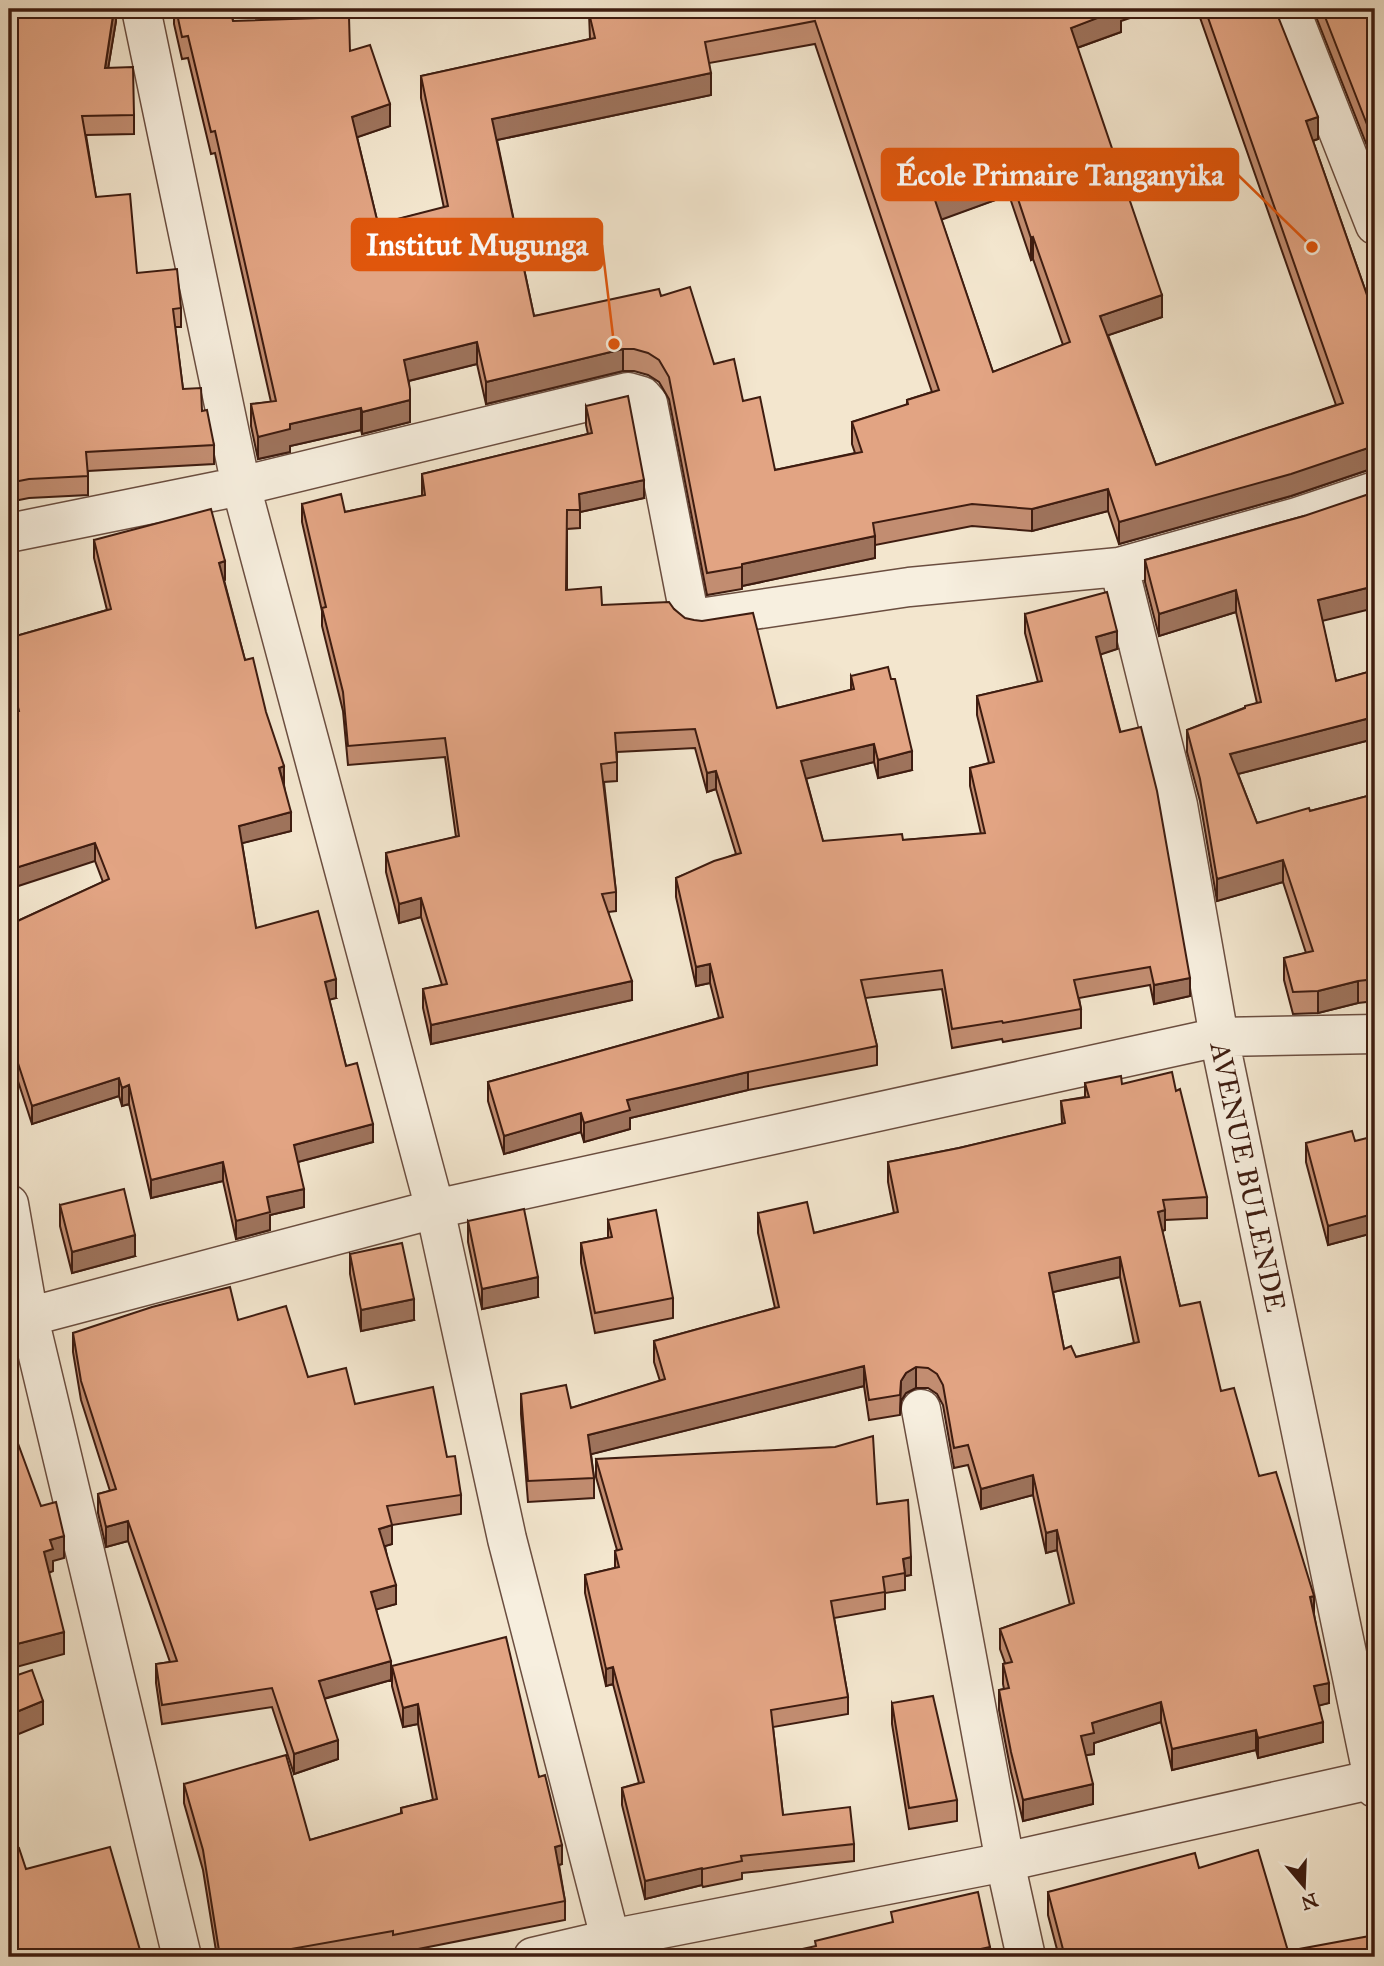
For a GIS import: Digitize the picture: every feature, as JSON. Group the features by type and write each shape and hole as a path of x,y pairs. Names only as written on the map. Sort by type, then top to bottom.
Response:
{"street":[{"path":"141,9 241,486 435,1209 507,1539 612,1948"},
{"path":"1290,9 1375,225"},
{"path":"9,533 241,486 628,392 642,396 648,403 688,609 692,616 699,618 909,587 1119,567 1297,517 1375,491"},
{"name":"AVENUE BULENDE","path":"1119,567 1178,805 1219,1037 1375,1782"},
{"path":"19,1320 435,1209 1219,1037 1375,1034"},
{"path":"9,1204 19,1320 182,1957"},
{"path":"921,1409 1005,1862 1026,1957"},
{"path":"534,1957 612,1948 1375,1782"}],"building":[{"path":"9,9 114,9 105,68 133,67 134,115 82,116 96,197 130,194 137,273 177,269 181,308 173,309 183,389 201,388 202,411 207,410 214,445 86,452 88,476 29,479 9,483"},
{"path":"176,9 230,9 233,21 349,17 350,51 370,45 390,104 352,117 378,224 448,206 421,76 595,38 589,13 599,9 916,9 919,18 944,9 1121,9 1071,28 1162,295 1100,316 1156,465 1343,403 1205,9 1275,9 1318,117 1306,121 1375,318 1375,448 1119,522 1108,489 1032,509 972,504 873,523 875,536 707,573 669,377 659,360 648,353 623,349 486,382 477,342 404,360 410,400 362,412 361,408 290,424 290,429 258,437 251,404 276,401 215,131 211,132 188,36 182,37","holes":["815,21 939,390 907,400 908,404 852,422 862,452 775,470 760,397 743,401 734,359 714,364 690,287 661,296 659,289 534,316 492,119 711,73 705,42","1009,172 1070,342 993,372 935,200"]},
{"path":"1322,9 1375,9 1375,145"},
{"path":"628,396 644,480 579,494 580,510 567,510 566,590 601,587 602,605 669,602 685,618 702,621 753,613 777,708 854,689 851,676 888,667 891,679 895,679 912,751 878,760 874,744 801,761 823,841 902,834 903,840 985,833 970,768 994,762 977,696 1042,681 1025,614 1107,592 1117,631 1096,637 1120,732 1141,727 1157,791 1190,978 1154,985 1150,967 1074,980 1081,1009 952,1029 942,970 861,980 877,1046 627,1100 630,1110 584,1123 581,1113 504,1136 488,1082 723,1017 710,964 696,967 676,878 714,861 741,853 716,771 707,773 695,729 615,733 617,762 601,764 616,892 602,894 632,981 431,1025 423,989 447,984 421,898 399,904 386,853 459,836 445,738 348,746 343,692 322,608 326,607 302,504 341,494 345,512 425,495 422,474 592,433 586,406"},
{"path":"1375,492 1375,586 1318,600 1336,681 1375,670 1375,733 1370,718 1230,754 1257,823 1309,808 1310,811 1375,794 1375,979 1318,991 1293,992 1284,958 1313,951 1283,860 1217,879 1200,779 1187,730 1261,702 1236,590 1159,614 1145,560 1304,516"},
{"path":"211,509 225,561 219,563 245,660 253,658 266,712 284,766 279,768 291,812 239,826 256,928 318,911 336,979 325,982 346,1066 357,1063 373,1124 294,1145 304,1189 267,1197 270,1212 236,1221 223,1162 151,1180 129,1085 122,1088 119,1078 32,1106 9,1042 9,925 109,879 95,843 9,870 9,714 19,711 9,673 9,638 111,609 94,540"},
{"path":"1172,1072 1176,1091 1180,1089 1207,1197 1163,1200 1165,1210 1158,1212 1180,1306 1200,1302 1221,1391 1234,1388 1259,1476 1276,1472 1314,1596 1310,1597 1329,1683 1314,1686 1323,1722 1258,1738 1256,1730 1172,1749 1161,1702 1092,1723 1094,1733 1081,1736 1093,1784 1023,1800 999,1690 1009,1688 1003,1664 1012,1662 1000,1629 1074,1603 1057,1530 1046,1533 1033,1475 981,1489 968,1445 954,1448 943,1385 937,1374 928,1368 916,1367 906,1373 901,1381 900,1395 869,1400 864,1366 588,1435 594,1478 528,1481 521,1394 566,1385 571,1408 665,1379 654,1341 779,1307 758,1213 807,1202 814,1233 898,1212 888,1162 1065,1123 1061,1101 1089,1097 1085,1083 1121,1076 1122,1084","holes":["1120,1257 1139,1342 1076,1357 1071,1346 1064,1349 1049,1273"]},
{"path":"1352,1131 1355,1141 1375,1136 1375,1209 1372,1210 1373,1214 1328,1226 1306,1143"},
{"path":"124,1189 135,1235 72,1252 60,1205"},
{"path":"524,1209 538,1277 482,1289 468,1221"},
{"path":"656,1210 673,1298 595,1313 581,1243 612,1237 608,1220"},
{"path":"402,1243 414,1299 361,1310 350,1254"},
{"path":"230,1287 238,1320 286,1306 308,1377 346,1368 355,1404 433,1387 447,1457 455,1456 461,1495 387,1506 392,1525 379,1529 396,1585 371,1592 391,1661 319,1681 338,1740 294,1754 272,1688 162,1705 156,1664 177,1661 128,1521 106,1527 98,1494 116,1489 81,1381 73,1333 152,1307"},
{"path":"9,1419 41,1506 56,1502 64,1536 50,1540 53,1549 44,1552 64,1632 9,1646 10,1575"},
{"path":"873,1436 877,1504 908,1500 911,1557 903,1559 905,1573 883,1577 885,1592 831,1601 848,1697 771,1710 783,1815 850,1807 854,1844 741,1856 742,1861 645,1881 622,1788 644,1782 613,1667 606,1669 585,1575 619,1567 615,1551 622,1549 596,1459 835,1447"},
{"path":"506,1637 539,1777 545,1775 562,1845 555,1847 565,1901 393,1935 393,1931 280,1951 220,1957 203,1850 184,1784 286,1755 310,1840 402,1813 401,1808 437,1799 418,1704 403,1708 392,1666"},
{"path":"32,1670 43,1701 9,1715 9,1678"},
{"path":"933,1696 957,1800 909,1808 892,1703"},
{"path":"110,1847 142,1957 9,1957 9,1852 19,1848 26,1869"},
{"path":"1258,1850 1288,1951 1375,1935 1375,1957 1065,1957 1048,1892 1195,1853 1199,1868"},
{"path":"978,1892 990,1947 944,1957 766,1957 816,1946 815,1941 893,1922 891,1912"}],"place":[{"name":"École Primaire Tanganyika","path":"1312,247"},
{"name":"Institut Mugunga","path":"614,344"}]}
